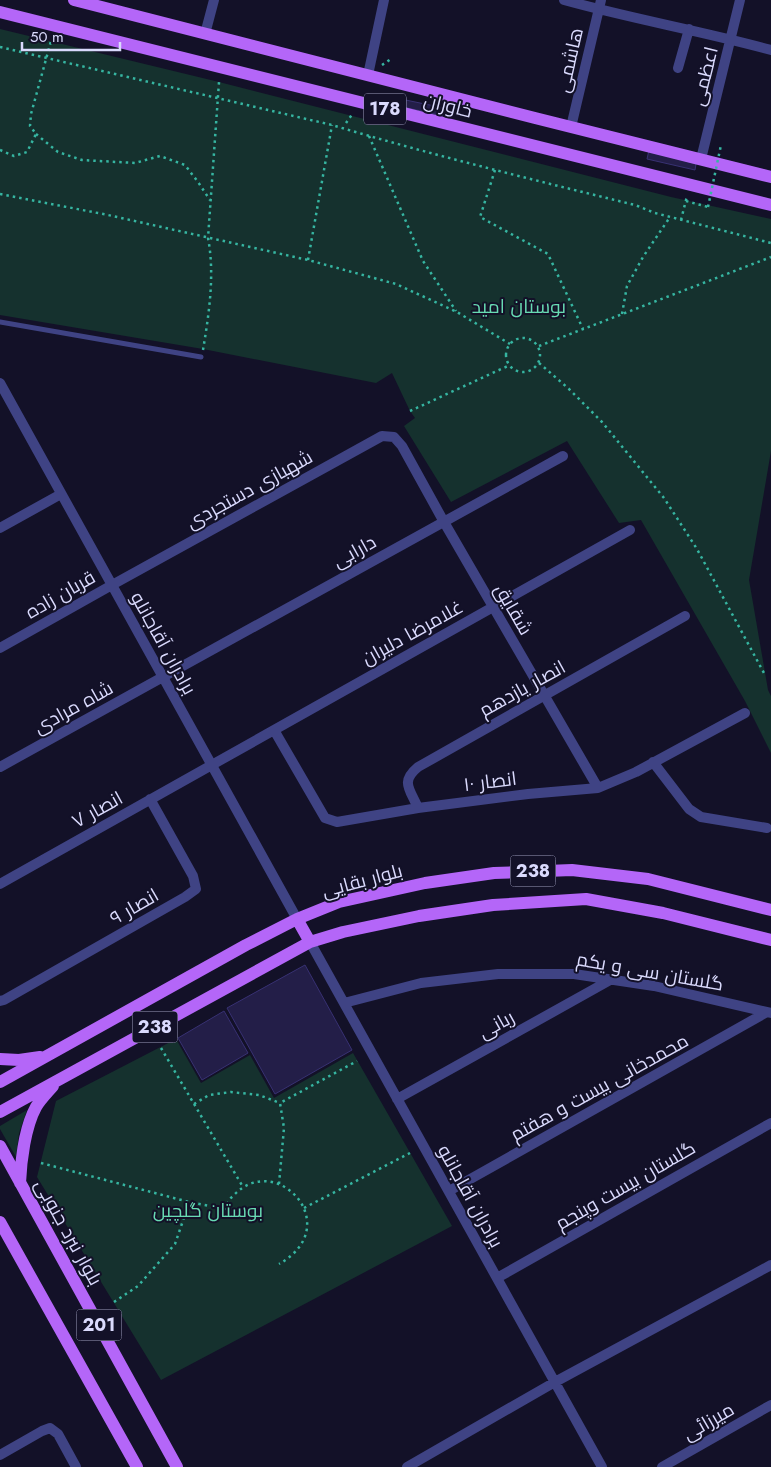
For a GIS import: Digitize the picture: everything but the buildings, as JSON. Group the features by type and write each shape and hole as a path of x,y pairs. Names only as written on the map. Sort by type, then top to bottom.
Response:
{"main road":[{"name":"خاوران","path":"74,0 771,177"},
{"name":"خاوران","path":"0,12 771,205"},
{"name":"بلوار بقایی","path":"0,1082 246,945 297,919 339,902 424,883 494,873 572,870 648,879 771,910"},
{"name":"238","path":"0,1112 310,942 343,932 420,916 493,905 586,899 663,913 771,940"},
{"path":"297,919 310,942"},
{"path":"0,1059 19,1060 48,1056"},
{"path":"20,1183 21,1166 30,1119 37,1106 58,1080"},
{"name":"بلوار نبرد جنوبی","path":"0,1146 177,1467"},
{"name":"201","path":"0,1222 137,1467"}],"street":[{"path":"205,34 214,0"},
{"path":"368,75 384,0"},
{"path":"564,0 600,5 771,50"},
{"name":"اعظمی","path":"701,159 740,0"},
{"name":"هاشمی","path":"571,127 600,5"},
{"path":"678,68 689,29"},
{"name":"برادران آقاجانلو","path":"0,383 297,919"},
{"path":"0,407 10,401"},
{"name":"شهبازی دستجردی","path":"112,584 382,436 394,437 402,446"},
{"name":"شقایق","path":"402,446 598,788"},
{"name":"دارابی","path":"162,677 563,456"},
{"path":"0,528 61,494"},
{"name":"غلامرضا دلیران","path":"212,765 630,530"},
{"name":"قربان زاده","path":"0,648 112,584"},
{"name":"انصار یازدهم","path":"418,808 407,783 409,774 418,767 685,616"},
{"name":"شاه مرادی","path":"0,767 162,677"},
{"name":"انصار ۱۰","path":"274,730 326,818 337,822 418,808 528,794 598,788 636,772 745,713"},
{"path":"653,762 689,808 701,817 767,828"},
{"name":"انصار ۷","path":"0,884 212,765"},
{"name":"انصار ۹","path":"0,1001 186,897 196,889 193,876 150,799"},
{"name":"برادران آقاجانلو","path":"310,942 602,1467"},
{"name":"گلستان سی و یکم","path":"344,1003 421,983 498,974 574,974 654,986 769,1013"},
{"name":"ربانی","path":"398,1100 612,980"},
{"name":"محمدخانی بیست و هفتم","path":"449,1191 769,1013"},
{"name":"گلستان بیست وپنجم","path":"497,1278 771,1123"},
{"path":"407,1467 555,1382 771,1266"},
{"name":"میرزائی","path":"662,1467 771,1405"},
{"path":"0,1455 50,1428 58,1434 76,1467"}],"lane":[{"path":"0,322 202,357"}],"path":[{"path":"51,41 31,114 30,126 36,134 58,152 82,160 135,163 160,156 185,165 210,200"},
{"path":"0,48 332,125 771,243"},
{"path":"202,357 211,286 211,255 208,238 219,82"},
{"path":"308,260 332,125"},
{"path":"0,150 14,156 26,152 36,134"},
{"path":"368,136 423,261 457,312"},
{"path":"681,220 686,201 708,207 721,145"},
{"path":"495,170 480,218 548,254 583,329"},
{"path":"0,194 108,215 308,260 396,284 457,312 510,344"},
{"path":"622,314 627,286 643,257 670,217"},
{"path":"539,346 771,257"},
{"path":"525,337 536,342 539,346 541,352 539,363 530,371 519,372 510,365 506,354 514,340 525,337"},
{"path":"539,363 569,389 602,422 664,498 697,550 765,675"},
{"path":"410,411 510,365"},
{"path":"161,1048 243,1187"},
{"path":"194,1104 209,1095 231,1092 259,1095 280,1103 357,1061"},
{"path":"279,1184 284,1128 280,1103"},
{"path":"304,1208 410,1153"},
{"path":"41,1163 189,1202 225,1209 232,1196 243,1187 257,1182 272,1182 285,1186 297,1196 304,1208 307,1221 306,1235 300,1247 291,1257 279,1264"},
{"path":"114,1302 138,1286 175,1244 189,1202"}],"green space":[{"name":"بوستان امید","path":"0,29 219,82 671,197 771,219 771,451 749,580 768,690 771,696 771,753 745,701 641,520 619,523 567,441 451,502 404,426 415,418 392,373 376,383 203,349 0,315"},
{"name":"بوستان گلچین","path":"176,1039 201,1083 250,1055 274,1098 353,1053 452,1226 161,1380 37,1177 56,1101"},
{"path":"27,1110 19,1133 16,1157 0,1126"}]}
